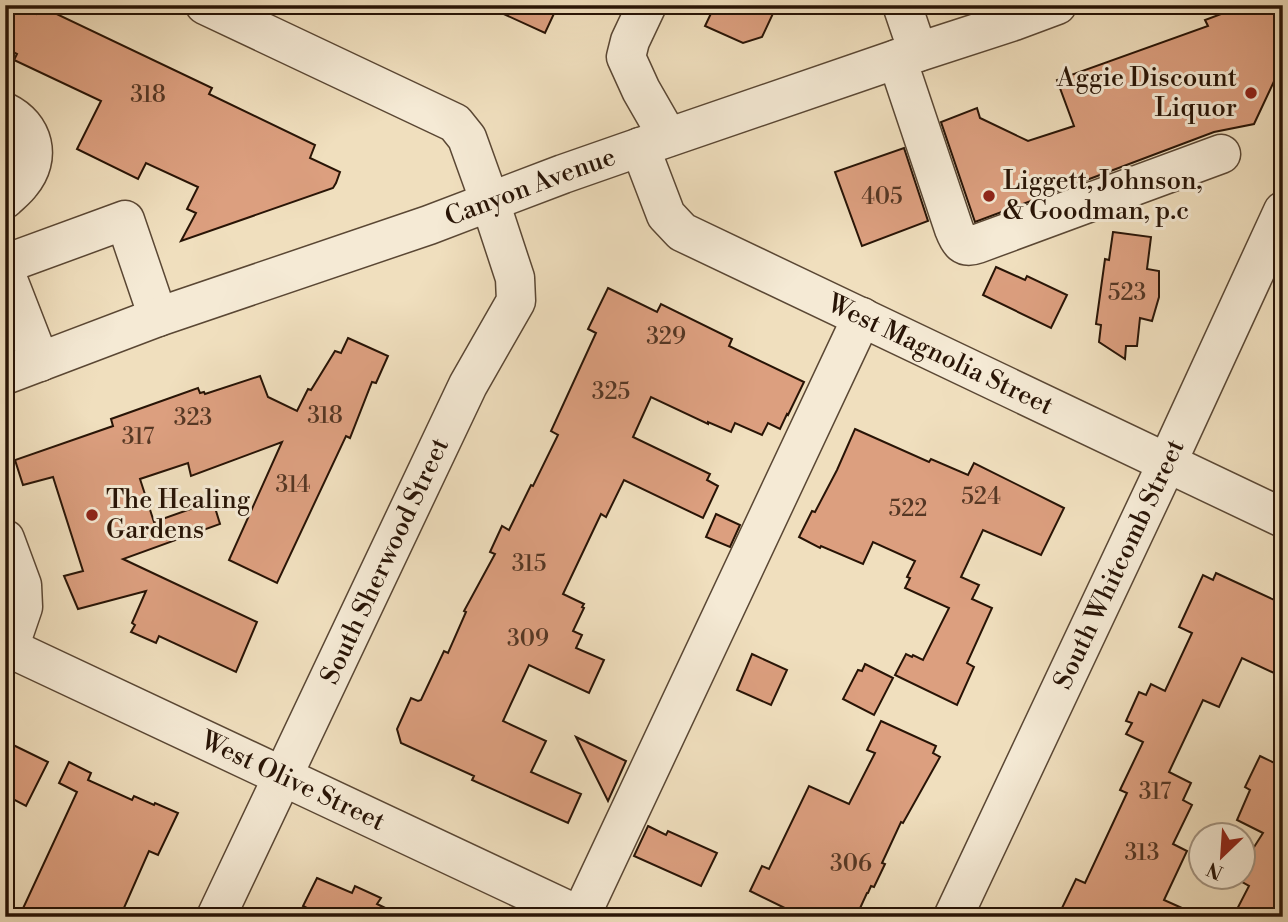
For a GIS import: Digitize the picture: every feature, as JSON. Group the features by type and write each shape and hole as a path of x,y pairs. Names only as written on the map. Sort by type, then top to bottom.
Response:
{"street":[{"path":"205,5 455,124 467,138 490,202"},
{"name":"West Magnolia Street","path":"647,5 630,41 626,57 641,90 654,142 666,215 682,232 1283,518"},
{"path":"902,5 908,55 954,229 964,245 977,244 1221,154"},
{"name":"Canyon Avenue","path":"5,375 158,317 416,229 562,174 1057,5"},
{"path":"5,112 25,127 34,147 30,166 22,182 5,199"},
{"name":"South Sherwood Street","path":"216,917 468,385 516,301 515,278 490,202"},
{"name":"South Whitcomb Street","path":"953,917 1283,211"},
{"path":"5,264 125,220 158,317"},
{"path":"5,272 40,362"},
{"path":"581,917 862,317"},
{"path":"5,539 22,585 23,607 7,647"},
{"name":"West Olive Street","path":"7,647 581,917"}],"building":[{"path":"5,5 19,5 36,14 40,6 212,88 209,94 315,145 310,158 340,172 336,183 333,188 181,241 196,213 187,209 198,187 146,163 138,179 77,149 101,101 14,60 17,54 5,48"},
{"path":"484,5 558,5 545,33"},
{"path":"715,5 777,5 762,37 743,43 705,26"},
{"path":"1245,5 1283,5 1283,62 1254,124 1214,132 975,222 941,122 977,108 980,118 1028,141 1074,126 1057,80 1208,26 1205,20"},
{"path":"904,148 928,221 862,246 835,172"},
{"path":"1113,232 1151,237 1147,269 1159,271 1159,297 1152,321 1140,318 1137,346 1126,346 1125,359 1099,342 1101,325 1096,324 1105,259 1109,260"},
{"path":"996,267 1025,280 1027,276 1067,295 1051,328 983,295"},
{"path":"608,288 657,312 661,304 732,339 729,346 804,382 780,429 768,423 762,435 735,423 731,432 651,397 633,437 710,474 707,480 718,486 703,518 624,480 606,517 601,514 563,594 584,604 573,631 582,635 576,648 604,660 589,693 529,665 503,721 546,741 531,772 581,794 568,823 472,780 474,776 401,743 397,729 411,698 421,700 444,651 448,653 466,612 464,611 495,554 490,552 502,526 509,530 558,435 551,431 596,333 588,329"},
{"path":"348,338 388,356 376,383 372,382 350,438 346,436 277,583 229,560 282,442 191,476 188,463 140,479 154,522 213,501 220,524 123,559 257,622 236,672 159,636 156,643 131,632 135,625 132,623 146,591 78,609 64,576 83,571 53,477 23,485 15,460 113,426 111,419 198,388 200,393 205,394 260,376 268,397 297,411 308,389 311,390 335,351 341,353"},
{"path":"855,429 929,462 931,459 968,475 974,463 1064,508 1041,555 983,530 961,577 979,585 972,599 992,608 967,663 974,667 957,705 895,675 906,654 923,660 949,608 905,588 915,561 873,542 863,564 799,537 837,470"},
{"path":"716,514 740,525 730,547 706,537"},
{"path":"1216,573 1283,604 1283,654 1274,673 1242,658 1219,707 1203,700 1169,772 1191,783 1183,800 1192,805 1173,844 1186,850 1186,853 1164,900 1202,917 1081,917 1062,908 1076,879 1085,883 1127,793 1120,790 1143,742 1126,734 1132,723 1126,721 1139,692 1146,695 1151,684 1165,691 1192,633 1179,627 1203,575 1213,580"},
{"path":"752,654 787,670 771,705 737,690"},
{"path":"865,664 893,678 874,715 843,699 858,670 862,671"},
{"path":"881,721 936,746 933,753 940,757 903,823 901,822 882,863 885,864 856,917 786,917 789,910 750,891 762,866 769,869 809,786 849,804 875,753 867,750"},
{"path":"576,737 626,761 608,801"},
{"path":"5,741 48,762 26,806 5,795"},
{"path":"1260,756 1283,767 1283,917 1233,917 1247,890 1256,890 1256,844 1263,833 1256,830 1256,820 1237,820 1250,790 1245,787"},
{"path":"69,762 91,773 88,780 132,800 134,796 178,813 158,855 149,851 120,917 19,917 77,792 59,783"},
{"path":"648,826 666,835 668,831 717,853 701,886 634,856"},
{"path":"317,878 352,893 355,886 381,898 377,904 404,917 308,917 311,910 303,906"}],"place":[{"name":"Aggie Discount Liquor","path":"1251,93"},
{"name":"Liggett, Johnson, & Goodman, p.c","path":"989,196"},
{"name":"The Healing Gardens","path":"92,515"}]}
